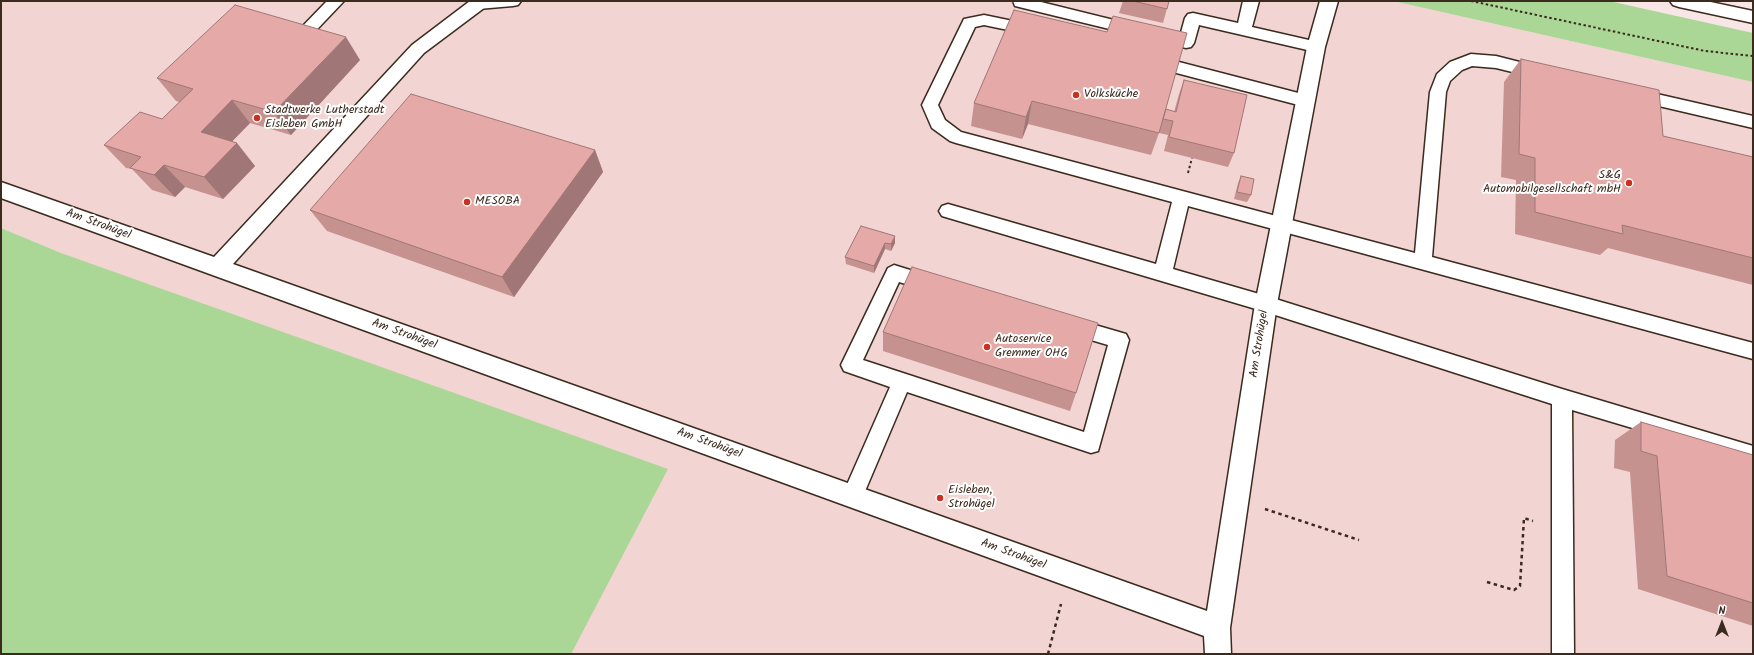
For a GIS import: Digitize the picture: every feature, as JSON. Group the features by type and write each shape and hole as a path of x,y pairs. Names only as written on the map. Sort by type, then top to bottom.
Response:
{"street":[{"path":"1679,1 1753,17"},
{"path":"217,268 418,49 475,2"},
{"name":"Am Strohügel","path":"1,190 1217,628 1266,304 1316,47 1326,4"},
{"path":"1217,628 1218,654"}],"lane":[{"path":"300,38 336,1"},
{"path":"475,2 513,1"},
{"path":"1244,30 1251,1"},
{"path":"1020,2 1186,43 1193,18 1316,47"},
{"path":"1050,35 984,20 969,24 930,105 938,124 956,137 1753,351"},
{"path":"1139,58 1306,101"},
{"path":"1423,262 1438,92 1443,78 1456,66 1471,60 1496,62 1555,76"},
{"path":"1622,92 1753,122"},
{"path":"1163,274 1182,197"},
{"path":"948,211 1266,304 1562,398 1753,455"},
{"path":"947,289 894,273 851,365 1091,444 1119,340 1052,320"},
{"path":"853,496 902,382"},
{"path":"1562,398 1563,654"}],"path":[{"path":"1470,1 1706,51 1753,56"},
{"path":"1236,499 1359,540"},
{"path":"1487,582 1503,588 1514,590 1520,586 1524,518 1562,530"},
{"path":"1048,654 1069,575"}],"shaded area":[{"path":"1,1 1393,1 1753,82 1753,654 570,654 61,253 1,228"}],"green space":[{"path":"1393,1 1609,1 1753,33 1753,82"},
{"path":"1,228 61,253 668,469 571,654 1,654"}],"building":[{"path":"1133,1 1169,1 1167,9"},
{"path":"235,5 346,37 274,112 232,100 201,132 237,143 204,177 164,165 154,175 130,168 141,157 104,145 140,112 162,119 193,89 157,78"},
{"name":"Volksküche","path":"1014,10 1107,32 1113,16 1187,33 1159,133 1032,101 1026,117 974,103"},
{"name":"S&G Automobilgesellschaft mbH","path":"1521,59 1659,90 1663,136 1753,157 1753,258 1622,225 1623,234 1535,212 1535,158 1519,154"},
{"path":"1184,80 1247,95 1234,153 1169,137 1173,121 1163,119 1166,109 1176,112"},
{"name":"MESOBA","path":"411,94 595,150 502,277 310,210"},
{"path":"1241,176 1254,179 1251,195 1237,192"},
{"path":"861,226 895,236 891,244 885,243 874,266 845,257"},
{"name":"Autoservice Gremmer OHG","path":"912,267 1098,323 1076,393 883,332"},
{"path":"1641,422 1753,455 1753,603 1667,576 1657,456 1641,451"}],"place":[{"name":"Volksküche","path":"1076,95"},
{"name":"Stadtwerke Lutherstadt Eisleben GmbH","path":"257,118"},
{"name":"S&G Automobilgesellschaft mbH","path":"1629,183"},
{"name":"MESOBA","path":"467,202"},
{"name":"Autoservice Gremmer OHG","path":"987,347"},
{"name":"Eisleben, Strohügel","path":"940,498"}]}
